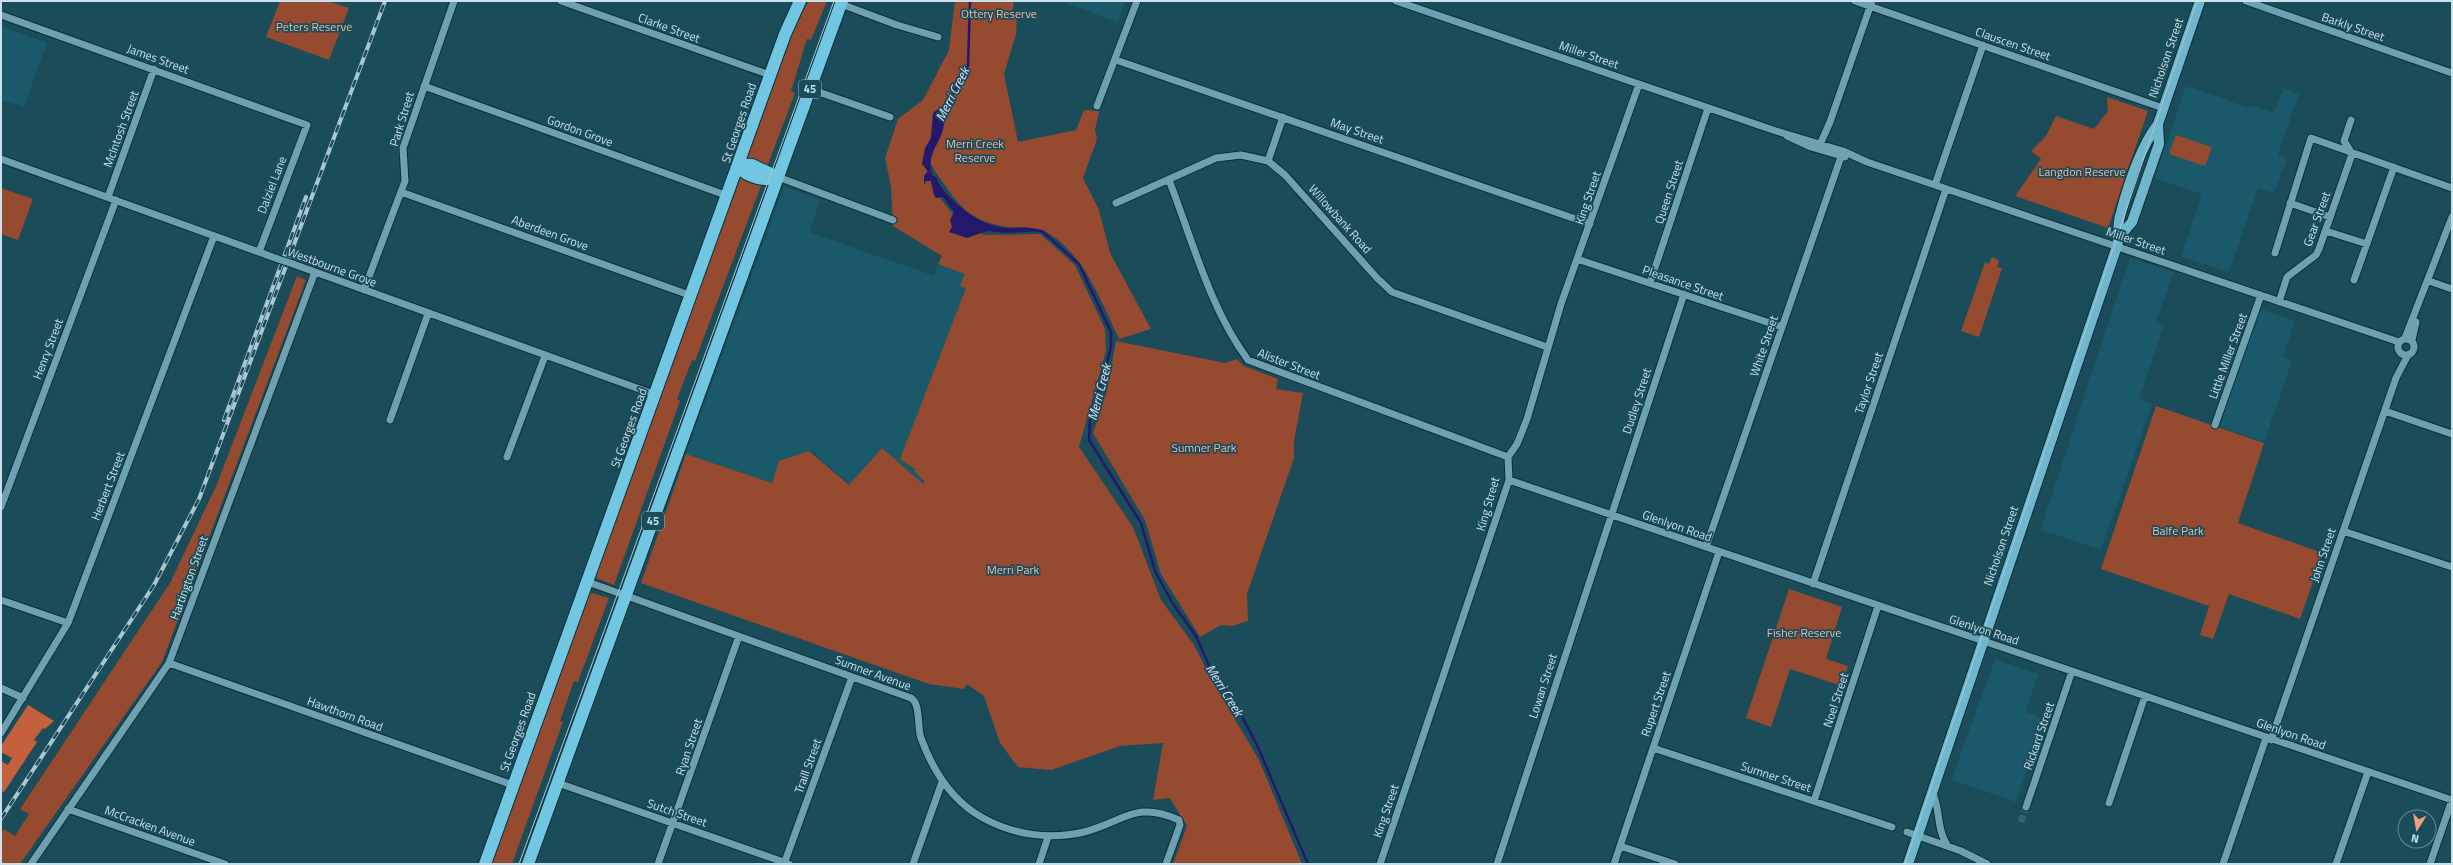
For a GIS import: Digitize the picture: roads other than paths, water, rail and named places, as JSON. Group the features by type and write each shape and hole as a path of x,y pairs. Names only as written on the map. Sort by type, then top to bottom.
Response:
{"highway":[{"name":"St Georges Road","path":"485,864 739,166 770,75 800,1"},
{"name":"45","path":"528,864 842,3"},
{"path":"739,166 752,165 778,177"}],"main road":[{"name":"Nicholson Street","path":"1908,864 1912,834 1932,791 2118,241 2120,217 2146,140 2158,124 2200,1"}],"street":[{"name":"Park Street","path":"364,290 401,192 406,171 402,148 454,1"},
{"name":"Clarke Street","path":"561,1 770,75"},
{"path":"1097,106 1116,60 1137,1"},
{"name":"Miller Street","path":"1396,1 1946,189 2118,241 2279,302 2405,340"},
{"name":"Clauscen Street","path":"1855,1 1871,4 2164,108"},
{"name":"Barkly Street","path":"2246,1 2452,73"},
{"path":"842,3 897,25 938,37"},
{"path":"1822,147 1871,4"},
{"name":"James Street","path":"1,15 307,125"},
{"path":"1936,185 1983,45"},
{"name":"May Street","path":"1116,60 1590,224"},
{"name":"McIntosh Street","path":"108,197 154,69"},
{"name":"King Street","path":"1380,864 1509,480 1508,457 1517,444 1526,419 1547,347 1638,84"},
{"name":"Gordon Grove","path":"424,86 728,196"},
{"path":"810,89 890,117"},
{"name":"Queen Street","path":"1650,283 1708,108"},
{"path":"1268,161 1283,117"},
{"path":"2351,120 2344,141 2352,154"},
{"name":"Dalziel Lane","path":"259,252 307,125"},
{"path":"2275,252 2311,138 2352,154 2394,167 2452,188"},
{"name":"White Street","path":"1706,548 1842,154"},
{"name":"Gear Street","path":"2279,302 2287,277 2316,255 2352,154"},
{"name":"Willowbank Road","path":"1116,203 1216,158 1241,155 1268,161 1285,175 1377,278 1392,292 1547,347"},
{"name":"Westbourne Grove","path":"1,159 656,395"},
{"path":"2354,280 2394,167"},
{"path":"778,177 893,220"},
{"name":"Alister Street","path":"1169,180 1220,315 1236,343 1248,360 1508,457"},
{"name":"Taylor Street","path":"1813,584 1946,189"},
{"name":"Aberdeen Grove","path":"401,192 692,296"},
{"name":"Henry Street","path":"1,507 116,200"},
{"path":"2290,203 2330,217"},
{"path":"2405,340 2420,306 2452,217"},
{"path":"2326,230 2367,244"},
{"name":"Herbert Street","path":"1,733 68,623 214,236"},
{"name":"Pleasance Street","path":"1577,259 1782,328"},
{"name":"Hartington Street","path":"31,864 169,663 315,272"},
{"path":"2429,281 2452,289"},
{"name":"Dudley Street","path":"1611,515 1684,294"},
{"name":"Little Miller Street","path":"2215,425 2261,295"},
{"path":"390,420 428,314"},
{"name":"John Street","path":"2223,864 2343,532 2396,378 2408,355 2414,348 2405,340 2398,348 2400,353 2396,378"},
{"path":"2400,353 2408,355"},
{"path":"507,457 545,356"},
{"path":"2385,411 2452,434"},
{"name":"Glenlyon Road","path":"1509,480 2452,800"},
{"name":"Lowan Street","path":"1497,864 1611,515"},
{"path":"2343,532 2452,567"},
{"name":"Rupert Street","path":"1614,864 1719,552"},
{"name":"Sumner Avenue","path":"588,582 852,676 914,700 920,736 942,782 954,796 983,818 1019,832 1048,837 1084,832 1125,815 1144,811 1166,814 1179,820 1180,825 1166,864"},
{"path":"1,600 68,623"},
{"name":"Noel Street","path":"1814,801 1878,606"},
{"name":"Ryan Street","path":"658,864 674,823 739,636"},
{"name":"Hawthorn Road","path":"169,663 513,786"},
{"name":"Rickard Street","path":"2026,807 2072,671"},
{"name":"Traill Street","path":"786,864 852,676"},
{"path":"1,688 23,698"},
{"path":"2109,803 2145,696"},
{"name":"Sumner Street","path":"1653,748 1892,827"},
{"path":"2336,864 2368,772"},
{"path":"913,864 942,782"},
{"name":"Sutch Street","path":"558,783 786,864"},
{"path":"1932,791 1938,804 1942,836 1947,845"},
{"path":"2430,864 2452,800"},
{"name":"McCracken Avenue","path":"68,809 225,864"},
{"path":"1912,834 1947,845 1986,864"},
{"path":"1039,864 1048,837"},
{"path":"1620,846 1675,864"}],"waterway":[{"name":"Merri Creek","path":"947,104 968,66 970,1"},
{"name":"Merri Creek","path":"1038,231 1042,231 1079,264 1111,332 1111,348 1090,420 1089,440 1141,523 1155,571 1173,604 1196,636 1213,675 1230,694 1257,745 1308,864"}],"tunnel":[{"path":"2021,822 2026,807"}],"tram line":[{"path":"519,864 834,1"},
{"path":"1905,864 2197,1"}],"railway":[{"path":"1,819 154,585 199,499 385,1"},
{"path":"224,420 306,197"}],"park label":[{"name":"Ottery Reserve","path":"999,14"},
{"name":"Peters Reserve","path":"314,27"},
{"name":"Merri Creek Reserve","path":"975,151"},
{"name":"Langdon Reserve","path":"2082,172"},
{"name":"Sumner Park","path":"1204,448"},
{"name":"Balfe Park","path":"2178,531"},
{"name":"Merri Park","path":"1013,570"},
{"name":"Fisher Reserve","path":"1804,633"}]}
